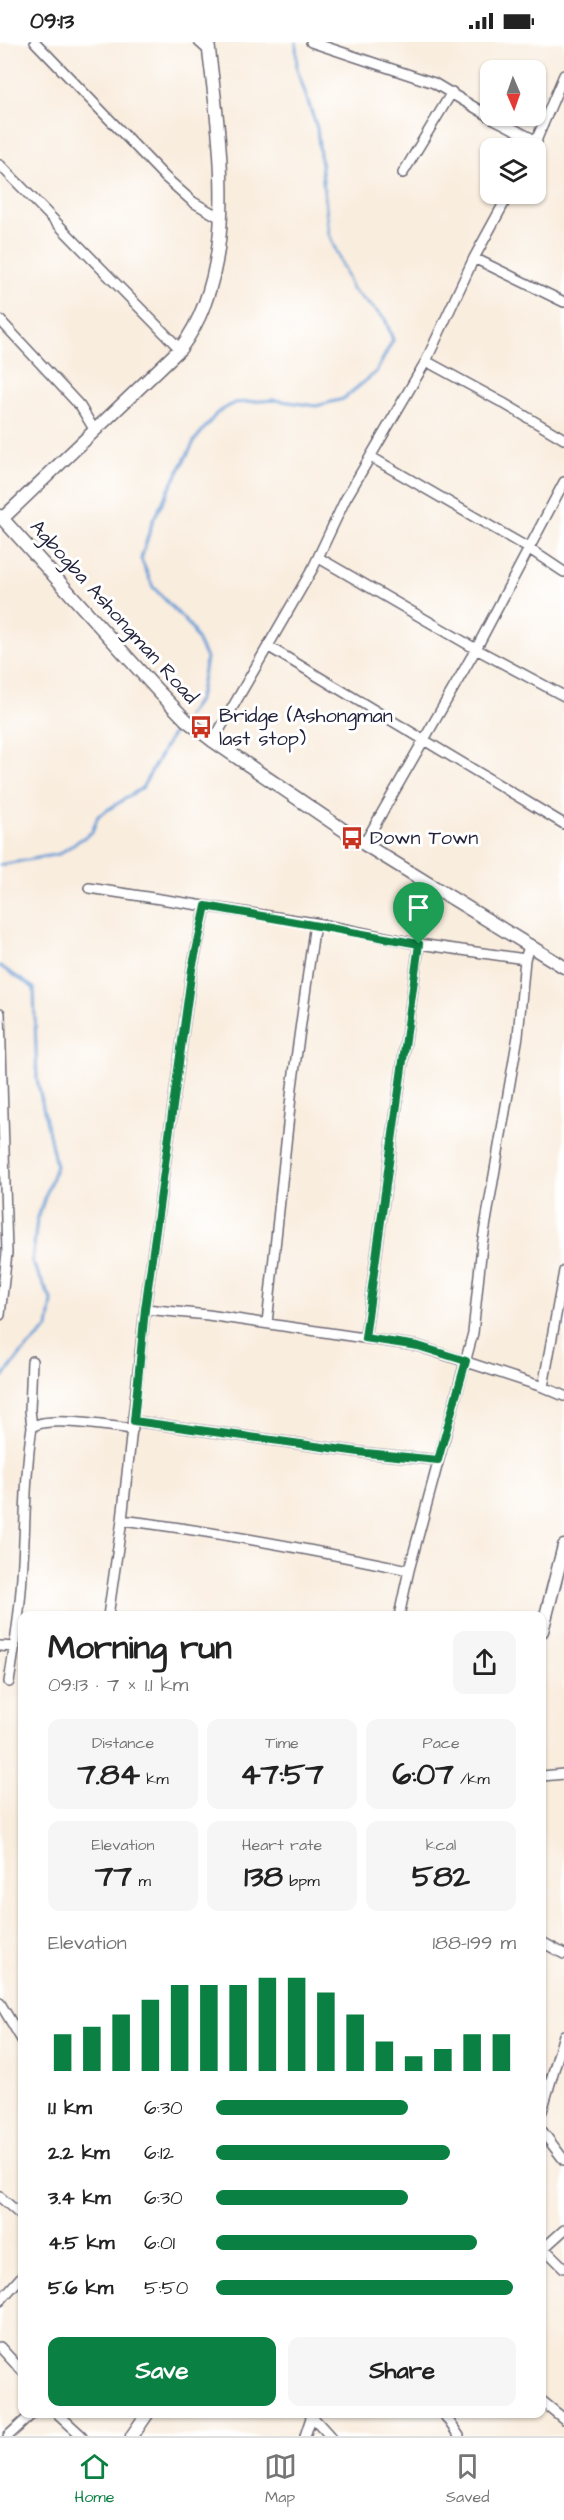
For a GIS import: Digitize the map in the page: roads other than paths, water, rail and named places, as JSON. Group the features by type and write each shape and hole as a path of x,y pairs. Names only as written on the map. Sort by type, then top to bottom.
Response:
{"street":[{"path":"35,42 165,177 193,202 219,216"},
{"path":"1,517 95,432 180,349 201,317 211,290 218,249 219,130 208,46 199,42"},
{"path":"311,42 434,83 524,138"},
{"path":"538,138 564,75"},
{"path":"403,173 452,92"},
{"path":"0,165 180,349"},
{"path":"213,741 319,558 345,500 426,361 474,258 504,204"},
{"path":"474,258 564,302"},
{"path":"0,320 80,406 95,432"},
{"path":"426,361 512,407 564,439"},
{"path":"370,457 528,548 564,572"},
{"path":"363,844 476,650 564,482"},
{"name":"Agbogba Ashongman Road","path":"1,517 186,720 363,844 444,895 530,944 564,967"},
{"path":"319,558 476,650 564,696"},
{"path":"269,647 564,824"},
{"path":"89,888 315,923 419,944 525,959"},
{"path":"109,1611 134,1425 145,1309 192,969 206,906"},
{"path":"267,1323 292,1087 315,923"},
{"path":"365,1338 419,944"},
{"path":"400,1611 438,1460 466,1361 475,1317 482,1245 518,1036 525,959 530,944"},
{"path":"0,1013 7,1252 0,1315"},
{"path":"543,1387 564,1271"},
{"path":"145,1309 208,1314 418,1346 564,1396"},
{"path":"18,1611 25,1478 32,1427 32,1361"},
{"path":"32,1427 37,1423 54,1422 134,1425 438,1460"},
{"path":"122,1520 208,1530 409,1570"},
{"path":"546,1616 564,1546"},
{"path":"9,1682 18,1616"},
{"path":"1,1646 15,1647"},
{"path":"546,1776 564,1774"},
{"path":"546,1944 564,1954"},
{"path":"0,2003 18,2033"},
{"path":"546,2097 564,2035"},
{"path":"546,2136 564,2160"},
{"path":"0,2197 18,2213"},
{"path":"546,2245 564,2230"},
{"path":"546,2250 564,2268"},
{"path":"0,2301 18,2281"},
{"path":"0,2347 18,2367"},
{"path":"546,2404 564,2419"},
{"path":"8,2436 28,2418"},
{"path":"62,2418 82,2436"},
{"path":"132,2436 144,2418"},
{"path":"305,2436 310,2418"},
{"path":"314,2418 330,2436"},
{"path":"447,2418 459,2436"}],"waterway":[{"path":"187,716 199,699 206,658 191,627 153,587 141,559 153,520 195,440 217,413 234,403 275,400 316,406 343,399 376,372 393,340 385,319 352,289 329,234 317,128 297,69 296,42"},
{"path":"0,865 59,854 92,832 98,816 142,788 182,721"},
{"path":"0,966 34,988 37,1079 56,1166 37,1220 32,1262 52,1301 48,1328 21,1354 0,1381"}],"place":[{"name":"Bridge (Ashongman last stop)","path":"201,727"},
{"name":"Down Town","path":"352,838"}]}
